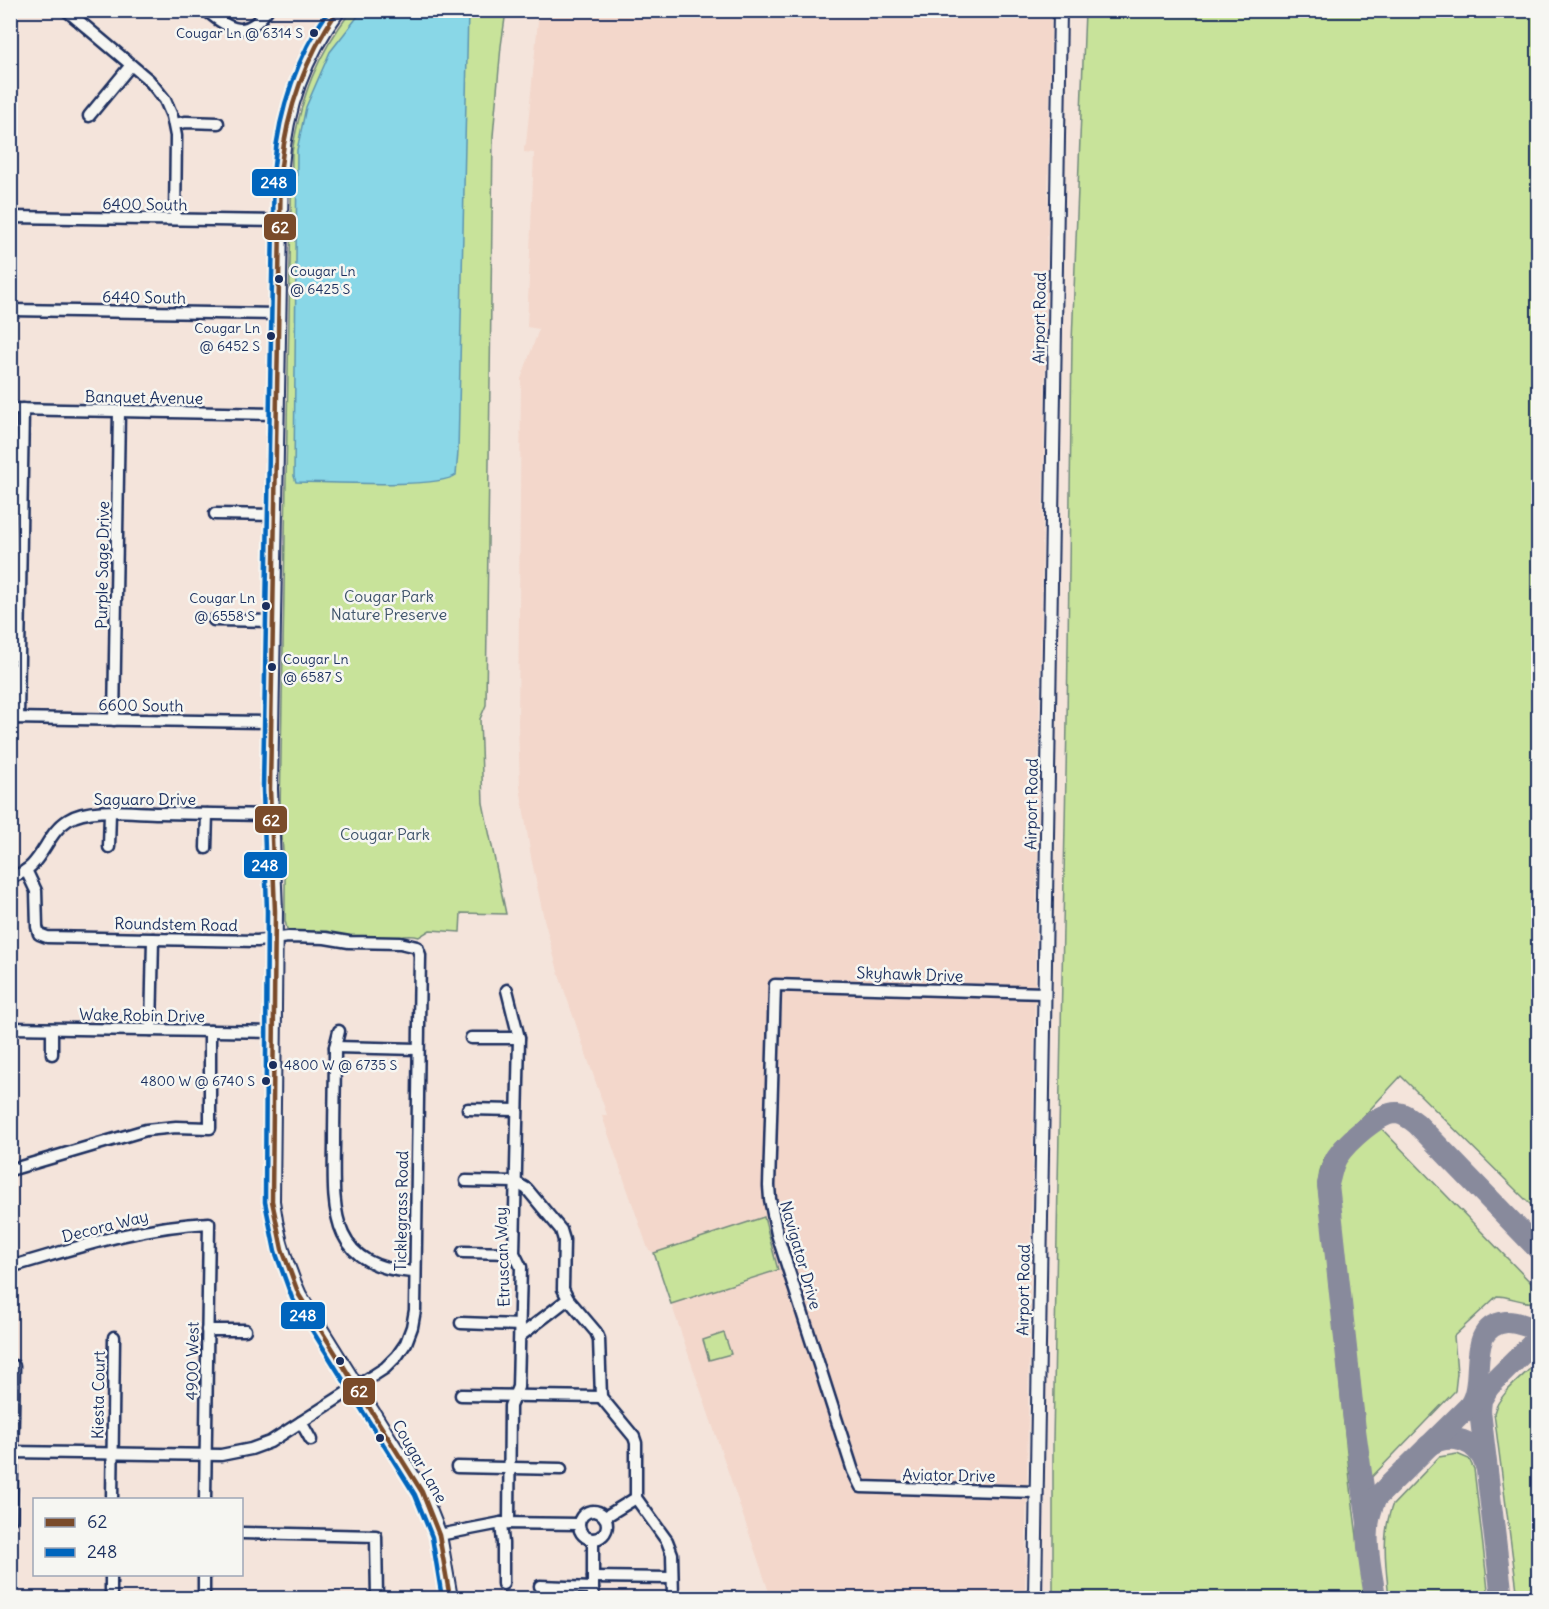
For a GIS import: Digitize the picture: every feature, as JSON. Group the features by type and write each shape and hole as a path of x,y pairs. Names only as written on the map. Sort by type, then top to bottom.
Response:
{"main road":[{"name":"Cougar Lane","path":"338,10 298,79 289,108 282,151 270,815 275,884 272,1187 279,1242 299,1295 415,1479 428,1505 439,1535 450,1599"}],"street":[{"path":"66,10 149,80 169,108 176,142 175,219"},
{"path":"206,10 228,27 241,29 258,23 267,10"},
{"name":"Airport Road","path":"1035,1599 1060,10"},
{"path":"89,116 131,65"},
{"path":"174,124 218,123"},
{"name":"6400 South","path":"10,217 280,221"},
{"name":"6440 South","path":"10,310 278,314"},
{"name":"Banquet Avenue","path":"10,409 276,414"},
{"path":"14,718 16,513 23,410"},
{"name":"Purple Sage Drive","path":"114,720 119,411"},
{"path":"215,514 274,515"},
{"path":"214,620 272,621"},
{"name":"6600 South","path":"14,718 271,722"},
{"path":"109,847 110,812"},
{"name":"Saguaro Drive","path":"10,877 26,870 39,857 57,828 68,820 90,813 270,815"},
{"path":"206,848 207,814"},
{"name":"Roundstem Road","path":"26,870 36,891 39,934 57,938 257,940 324,938 349,942 415,945"},
{"path":"151,1030 153,939"},
{"name":"Ticklegrass Road","path":"12,1452 231,1454 270,1442 391,1362 406,1343 414,1318 420,955 415,945"},
{"name":"Skyhawk Drive","path":"775,986 1045,993"},
{"name":"Navigator Drive","path":"775,986 770,1199 777,1234 789,1273 853,1471 861,1487"},
{"name":"Etruscan Way","path":"503,1584 510,1406 518,1387 521,1267 514,1253 519,1038 507,990"},
{"name":"Wake Robin Drive","path":"10,1028 274,1032"},
{"path":"52,1029 52,1054"},
{"path":"10,1170 146,1130 176,1127 210,1128 210,1031"},
{"path":"339,1031 335,1047 334,1211 343,1234 360,1263 391,1270 415,1272"},
{"path":"471,1038 519,1038"},
{"path":"335,1047 418,1049"},
{"path":"468,1109 516,1110"},
{"path":"466,1181 515,1182 527,1190 563,1234 563,1289 599,1339 601,1398 634,1437 636,1443 636,1498 667,1540 672,1554 673,1599"},
{"name":"Decora Way","path":"10,1268 130,1233 209,1223"},
{"name":"4900 West","path":"205,1498 209,1223"},
{"path":"463,1252 514,1253"},
{"path":"461,1323 520,1330 568,1299"},
{"path":"207,1330 245,1330"},
{"name":"Kiesta Court","path":"112,1498 114,1337"},
{"path":"12,1519 14,1366"},
{"path":"461,1395 601,1398"},
{"path":"301,1422 311,1440"},
{"path":"457,1467 561,1469"},
{"name":"Aviator Drive","path":"861,1487 1036,1492"},
{"path":"605,1517 636,1498"},
{"path":"589,1511 598,1511 605,1517 606,1530 601,1536 594,1539 582,1533 579,1524 582,1516 589,1511"},
{"path":"439,1535 505,1523 579,1524"},
{"path":"243,1533 376,1536 377,1599"},
{"path":"593,1588 594,1539"},
{"path":"111,1576 111,1599"},
{"path":"204,1576 204,1599"},
{"path":"540,1586 593,1588 672,1578"}],"shaded area":[{"path":"539,11 1051,11 1025,1598 771,1598 654,1253 648,1249 602,1116 607,1115 559,975 544,919 520,787 518,725 521,379 539,329 527,327 534,153 524,152 524,146"}],"green space":[{"name":"Cougar Park","path":"351,11 506,11 493,136 486,705 480,719 483,803 506,914 461,913 460,932 430,930 419,937 387,938 293,933 287,929 285,921 285,879 280,810 292,152 312,77 328,44"},
{"path":"1085,11 1538,11 1538,1212 1401,1076 1324,1159 1318,1186 1352,1496 1366,1598 1053,1598 1053,1440 1072,342"},
{"path":"1380,1127 1538,1290 1538,1302 1497,1296 1454,1336 1457,1373 1455,1391 1367,1482 1365,1431 1337,1182 1339,1173 1348,1158"},
{"path":"764,1217 778,1270 671,1304 654,1253"},
{"path":"724,1333 731,1354 709,1360 703,1340"},
{"path":"1538,1361 1538,1598 1518,1598 1494,1413 1506,1392"},
{"path":"1457,1454 1469,1459 1474,1469 1489,1598 1389,1598 1385,1541 1392,1506 1439,1457"}],"water":[{"path":"362,11 468,11 456,475 427,482 405,483 296,482 294,476 297,150 306,107 330,52"}],"taxiway":[{"path":"1368,1523 1355,1430 1328,1184 1337,1157 1356,1136 1381,1117 1397,1113 1405,1116 1417,1124 1538,1249"},
{"path":"1470,1405 1475,1394 1479,1356 1485,1334 1493,1326 1506,1322 1538,1329"},
{"path":"1375,1598 1368,1535 1371,1510 1376,1498 1538,1338"},
{"path":"1488,1388 1481,1400 1480,1411 1502,1598"},
{"path":"1428,1446 1445,1439 1462,1441 1477,1450 1486,1466"}],"transit line":[{"name":"248","path":"329,10 298,65 280,124 274,166 263,789 267,911 265,1202 275,1251 292,1298 415,1495 432,1537 442,1598"},
{"name":"62","path":"338,10 316,46 299,84 288,124 281,166 270,789 275,911 272,1201 282,1249 299,1295 422,1492 439,1535 450,1598"}],"place":[{"name":"Cougar Ln @ 6314 S","path":"314,33"},
{"name":"Cougar Ln @ 6425 S","path":"279,279"},
{"name":"Cougar Ln @ 6452 S","path":"271,336"},
{"name":"Cougar Ln @ 6558 S","path":"266,606"},
{"name":"Cougar Ln @ 6587 S","path":"272,667"},
{"name":"4800 W @ 6735 S","path":"273,1065"},
{"name":"4800 W @ 6740 S","path":"266,1081"}],"park label":[{"name":"Cougar Park Nature Preserve","path":"389,605"}]}
